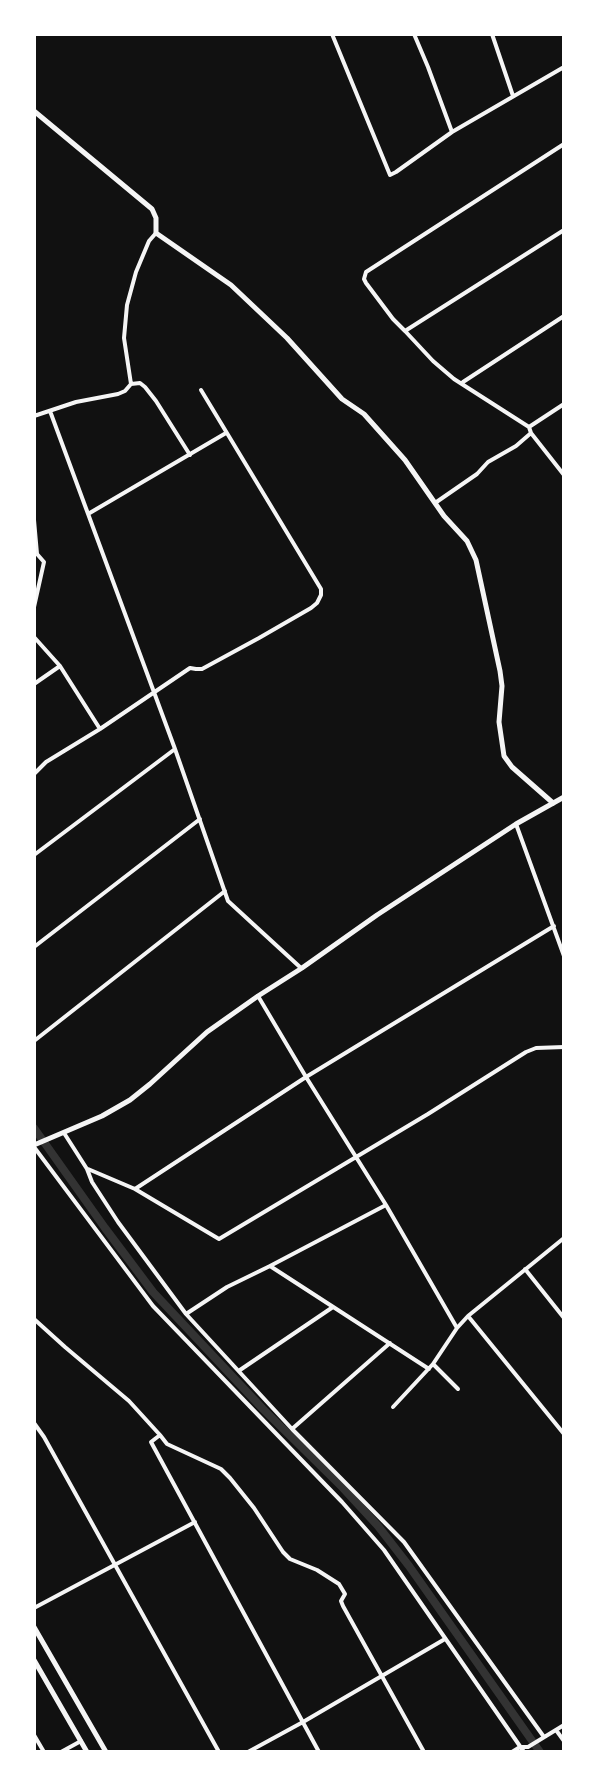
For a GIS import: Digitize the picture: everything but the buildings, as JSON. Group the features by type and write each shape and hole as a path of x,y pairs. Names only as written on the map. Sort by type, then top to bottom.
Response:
{"street":[{"path":"332,34 390,175 452,132 564,67"},
{"path":"414,34 452,132"},
{"path":"492,34 513,96"},
{"path":"34,111 152,209 156,218 156,233 149,241 128,305 124,338 131,384"},
{"path":"564,144 366,272 364,279 393,319 433,361 454,378 529,427 531,433 564,475"},
{"path":"405,331 564,230"},
{"path":"156,233 231,285 287,338 342,399 364,414 405,460 434,503 467,542 476,560 500,671 502,686 499,722 504,756 512,767 553,803"},
{"path":"463,382 564,316"},
{"path":"34,416 76,402 118,394 131,384 140,383 156,400 190,455"},
{"path":"34,774 46,762 100,729 190,668 202,669 311,608 317,603 321,594 321,590 201,390"},
{"path":"529,427 564,404"},
{"path":"50,411 175,749 228,901 302,968"},
{"path":"88,514 226,433"},
{"path":"434,503 531,433"},
{"path":"34,520 36,554 44,562 34,608"},
{"path":"34,637 60,666 100,729"},
{"path":"34,684 60,666"},
{"path":"34,855 175,749"},
{"path":"524,1752 384,1550 349,1510 153,1306 34,1146 102,1116 130,1100 207,1032 258,996 516,824 564,797"},
{"path":"34,948 200,819"},
{"path":"516,824 564,956"},
{"path":"34,1041 225,891"},
{"path":"135,1189 306,1077 554,926"},
{"path":"258,996 458,1328"},
{"path":"87,1169 135,1189 219,1239 526,1052 536,1048 564,1047"},
{"path":"64,1133 118,1222 186,1314 292,1429 404,1542 543,1737"},
{"path":"186,1314 227,1287 386,1205"},
{"path":"393,1407 429,1369 468,1316 564,1238"},
{"path":"270,1266 429,1369"},
{"path":"524,1269 564,1318"},
{"path":"240,1370 333,1308"},
{"path":"468,1316 564,1434"},
{"path":"34,1319 129,1401 166,1444 209,1463 230,1478 290,1559 316,1570 339,1584 345,1594 341,1601 343,1606 424,1752"},
{"path":"292,1429 390,1343"},
{"path":"433,1364 458,1389"},
{"path":"34,1423 44,1437 219,1752"},
{"path":"160,1435 151,1442 320,1752"},
{"path":"34,1608 195,1522"},
{"path":"34,1627 106,1752"},
{"path":"248,1752 445,1639"},
{"path":"34,1660 87,1752"},
{"path":"512,1752 520,1747 528,1747 564,1725"},
{"path":"556,1730 564,1741"},
{"path":"34,1735 44,1752"},
{"path":"61,1752 81,1741"}],"waterway":[{"path":"34,1128 153,1292 263,1409 378,1526 409,1566 540,1752"}]}
